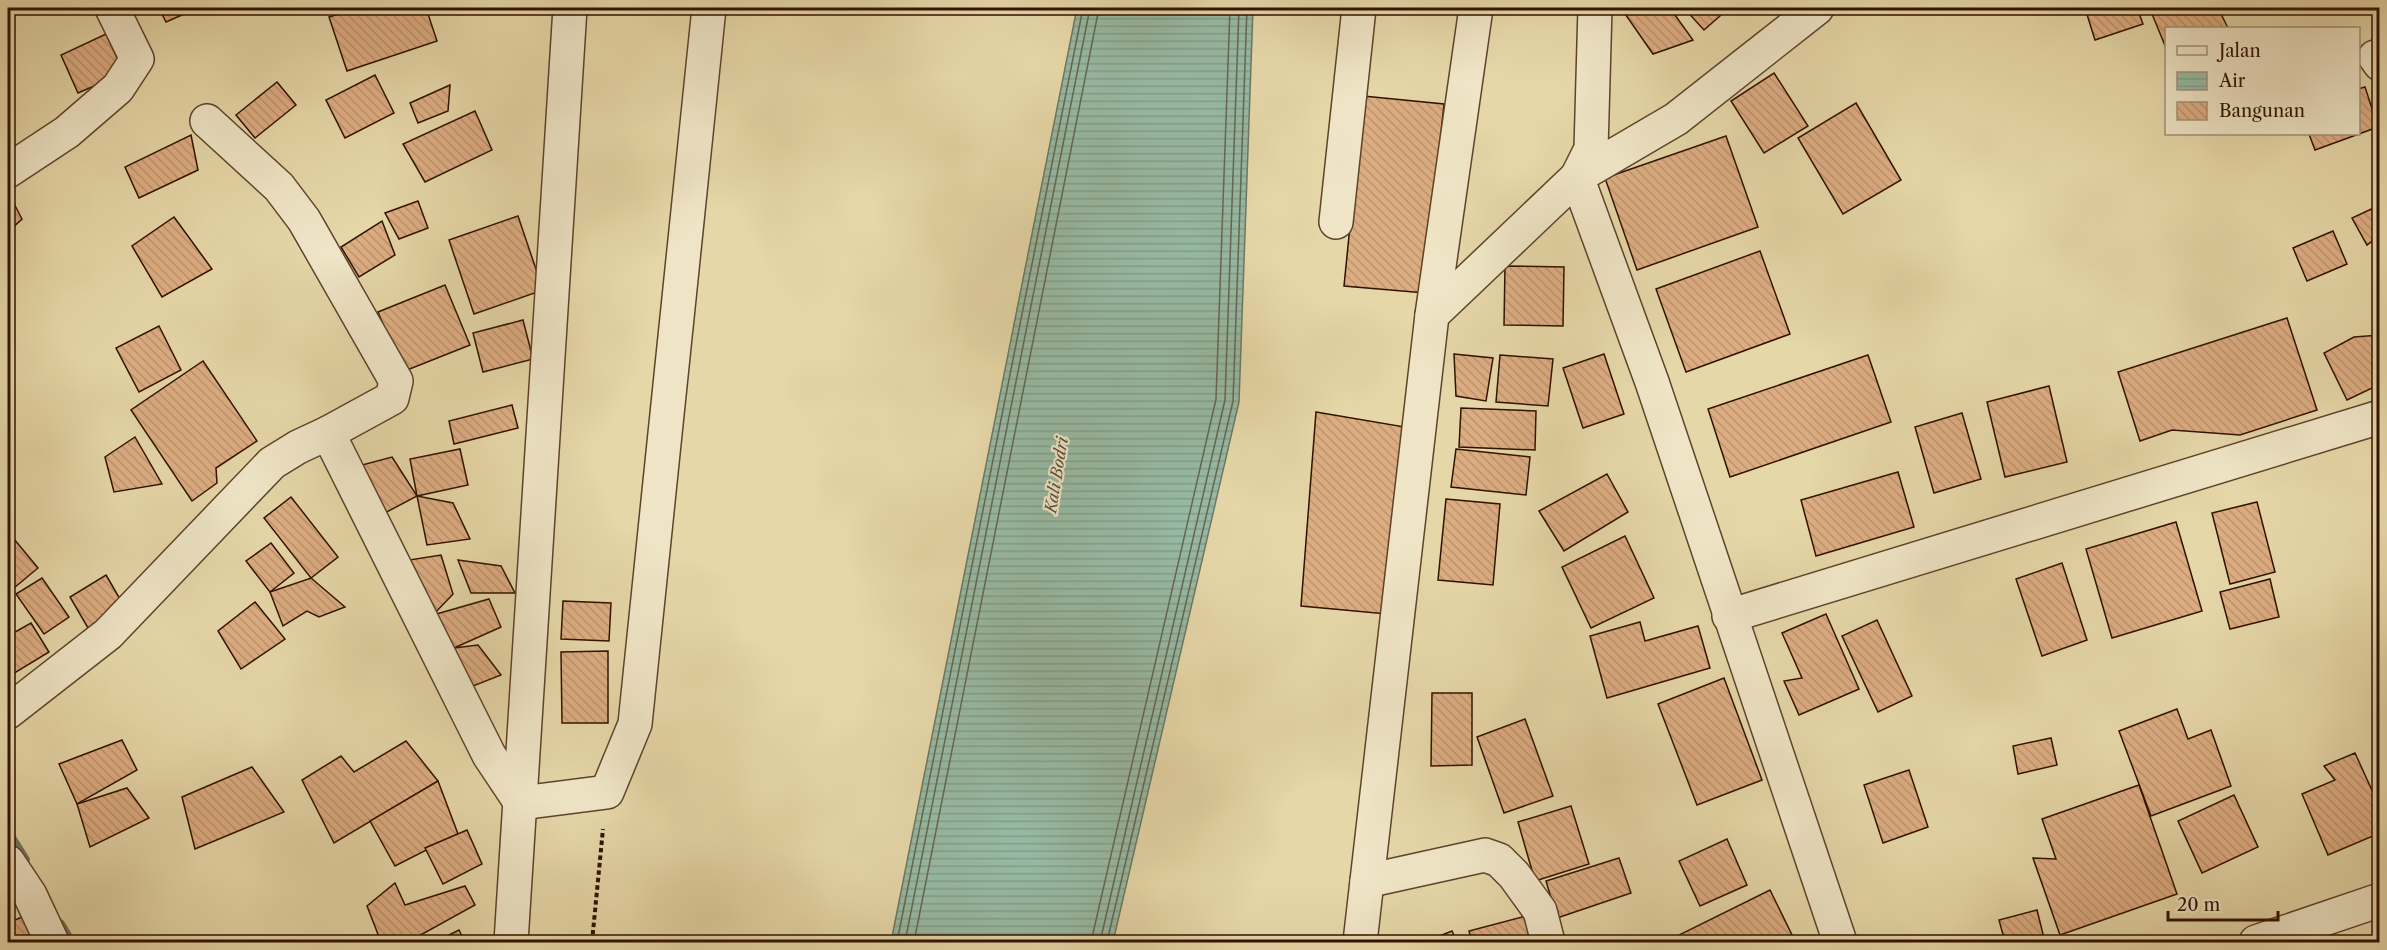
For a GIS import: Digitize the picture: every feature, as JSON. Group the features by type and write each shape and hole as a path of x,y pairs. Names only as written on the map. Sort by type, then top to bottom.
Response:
{"street":[{"path":"8,171 67,132 118,88 137,59 112,8"},
{"path":"511,942 570,8"},
{"path":"521,803 607,792 635,724 709,8"},
{"path":"1336,222 1359,8"},
{"path":"1360,942 1432,315 1476,8"},
{"path":"1595,8 1591,149 1577,177 1652,382 1840,942"},
{"path":"1432,315 1577,177 1676,119 1817,8"},
{"path":"8,712 108,634 272,463 392,398 396,381 304,220 279,187 207,121"},
{"path":"1729,616 2379,417"},
{"path":"328,433 489,755 521,803"},
{"path":"1367,880 1485,855 1498,860 1515,875 1540,911 1548,942"},
{"path":"8,862 30,895 52,942"},
{"path":"2256,942 2379,900"}],"path":[{"path":"592,942 607,792"}],"water":[{"name":"Kali Bodri","path":"1077,8 1253,8 1239,402 1113,942 891,942"}],"building":[{"path":"159,8 198,8 166,22"},
{"path":"358,8 426,8 437,41 347,71 329,17"},
{"path":"1621,8 1670,8 1693,40 1653,54"},
{"path":"1684,8 1729,8 1704,30"},
{"path":"2085,8 2137,8 2143,24 2095,40"},
{"path":"2166,8 2218,8 2228,27 2165,27 2165,46 2152,14"},
{"path":"106,34 124,73 78,93 61,55"},
{"path":"1774,73 1808,126 1764,153 1731,101"},
{"path":"375,75 394,113 345,138 326,100"},
{"path":"277,82 296,105 255,138 236,115"},
{"path":"450,85 448,111 418,123 410,103"},
{"path":"2365,87 2378,127 2360,134 2360,88"},
{"path":"1363,96 1444,104 1425,293 1344,286"},
{"path":"1856,103 1901,180 1843,214 1798,138"},
{"path":"475,111 492,150 425,182 403,144"},
{"path":"191,135 198,170 139,198 125,167"},
{"path":"2309,135 2356,135 2315,150"},
{"path":"1726,136 1758,227 1637,270 1605,178"},
{"path":"8,192 22,219 8,232"},
{"path":"418,201 428,228 399,239 385,213"},
{"path":"2380,205 2380,235 2367,245 2352,218"},
{"path":"518,216 543,290 474,314 449,240"},
{"path":"174,217 212,269 162,297 132,246"},
{"path":"382,221 395,255 359,277 341,247"},
{"path":"2333,231 2347,264 2307,281 2293,248"},
{"path":"1760,251 1790,334 1686,372 1656,289"},
{"path":"1505,266 1564,267 1563,326 1504,325"},
{"path":"445,285 470,345 402,372 378,312"},
{"path":"2287,318 2317,410 2240,435 2172,430 2140,441 2118,372"},
{"path":"523,320 533,359 483,372 473,333"},
{"path":"159,326 181,370 139,392 116,348"},
{"path":"2380,335 2380,390 2374,387 2347,400 2324,353 2354,337"},
{"path":"1454,354 1493,358 1486,401 1456,396"},
{"path":"1604,354 1624,414 1583,428 1563,368"},
{"path":"1500,355 1553,359 1548,406 1496,402"},
{"path":"1868,355 1891,422 1730,477 1708,409"},
{"path":"203,361 257,441 216,468 217,483 192,501 131,410"},
{"path":"2049,386 2067,462 2005,477 1987,402"},
{"path":"512,405 518,428 454,444 449,421"},
{"path":"1461,408 1536,411 1535,450 1459,447"},
{"path":"1316,412 1405,427 1387,614 1301,606"},
{"path":"1962,413 1981,479 1934,493 1915,427"},
{"path":"135,437 162,484 114,492 105,457"},
{"path":"460,449 468,485 417,496 410,459"},
{"path":"1456,449 1530,457 1526,495 1451,487"},
{"path":"392,457 417,496 381,515 362,465"},
{"path":"1898,472 1914,527 1816,556 1801,500"},
{"path":"1607,474 1628,512 1564,551 1539,511"},
{"path":"417,496 453,503 470,539 427,545"},
{"path":"291,497 338,557 311,578 264,518"},
{"path":"1446,499 1500,504 1493,585 1438,580"},
{"path":"2257,502 2275,572 2230,584 2212,513"},
{"path":"2176,522 2202,611 2112,638 2086,549"},
{"path":"8,534 38,568 8,593"},
{"path":"1625,536 1654,598 1591,628 1562,567"},
{"path":"271,543 294,573 270,592 246,561"},
{"path":"441,555 453,594 433,615 409,560"},
{"path":"458,560 501,566 515,593 471,593"},
{"path":"2062,563 2087,640 2042,656 2016,579"},
{"path":"106,575 124,606 88,628 70,597"},
{"path":"42,578 69,617 44,634 16,594"},
{"path":"311,578 345,607 319,617 307,611 283,626 270,592"},
{"path":"2270,579 2279,617 2230,629 2220,592"},
{"path":"489,599 501,627 454,648 433,615"},
{"path":"563,601 611,603 609,641 561,639"},
{"path":"255,602 285,639 241,669 218,631"},
{"path":"1826,614 1859,689 1799,715 1784,681 1802,678 1782,633"},
{"path":"1877,620 1912,696 1878,712 1842,636"},
{"path":"1640,622 1645,641 1698,626 1710,668 1607,698 1590,636"},
{"path":"31,623 49,652 8,677 8,636"},
{"path":"478,645 501,675 458,692 454,648"},
{"path":"608,651 608,723 562,723 561,652"},
{"path":"1724,678 1762,780 1697,805 1658,704"},
{"path":"1432,693 1472,693 1472,765 1431,766"},
{"path":"2177,709 2188,739 2211,730 2231,786 2151,816 2119,731"},
{"path":"1525,719 1553,796 1504,813 1477,737"},
{"path":"2051,738 2057,765 2018,774 2013,746"},
{"path":"122,740 137,770 77,804 59,764"},
{"path":"406,741 438,781 334,843 302,780 341,756 354,772"},
{"path":"2355,753 2380,808 2380,833 2328,855 2302,794 2335,780 2324,766"},
{"path":"252,767 284,812 195,849 182,797"},
{"path":"1909,770 1928,827 1883,843 1864,785"},
{"path":"438,781 458,834 395,866 370,821"},
{"path":"2139,785 2177,894 2060,935 2033,858 2056,859 2042,819"},
{"path":"127,788 149,818 90,847 77,804"},
{"path":"2234,795 2258,847 2202,873 2178,821"},
{"path":"1571,806 1589,864 1535,881 1518,822"},
{"path":"467,830 482,864 443,884 425,848"},
{"path":"1727,839 1747,885 1700,906 1679,861"},
{"path":"1619,858 1631,893 1557,918 1546,881"},
{"path":"395,883 405,905 465,886 475,905 408,942 381,942 367,906"},
{"path":"1770,890 1795,941 1682,942 1679,935"},
{"path":"2037,910 2045,942 2005,942 1999,920"},
{"path":"1530,915 1537,942 1472,942 1469,931"},
{"path":"22,917 35,942 8,942 8,923"},
{"path":"459,930 465,942 435,942"},
{"path":"1452,931 1457,942 1433,942 1432,939"}],"waterway":[{"path":"8,833 25,860"},
{"path":"60,924 71,942"}]}
